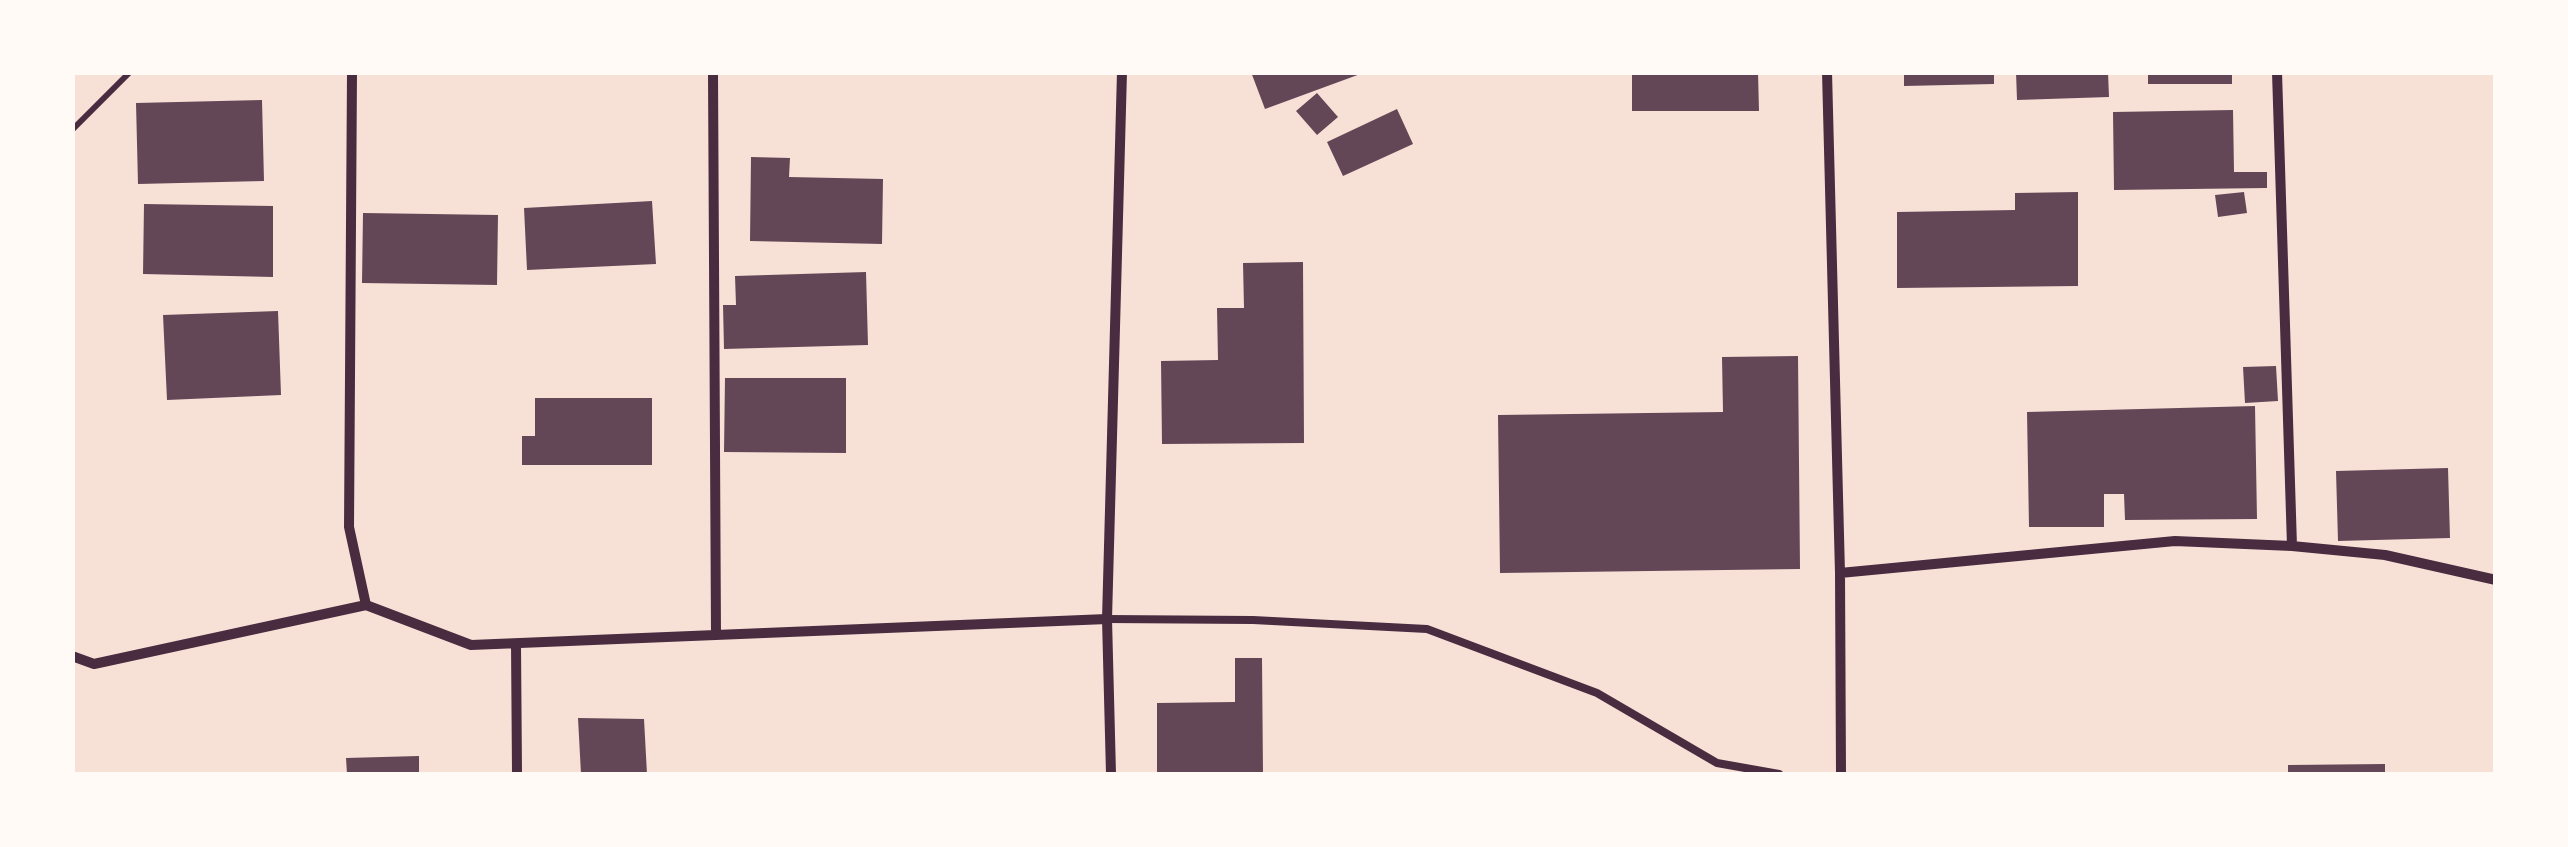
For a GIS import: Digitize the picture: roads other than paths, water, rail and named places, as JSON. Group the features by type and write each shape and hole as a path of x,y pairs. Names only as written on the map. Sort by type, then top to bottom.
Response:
{"street":[{"path":"352,72 349,526 366,605"},
{"path":"714,72 716,635"},
{"path":"1111,774 1106,620 1122,72"},
{"path":"1827,72 1840,573 1841,774"},
{"path":"2277,72 2292,546"},
{"path":"1840,573 2175,541 2292,546 2385,556 2496,580"},
{"path":"72,656 94,664 366,605 471,645 1106,620"},
{"path":"516,644 516,774"}],"lane":[{"path":"1106,620 1253,620 1427,629 1597,693 1717,763 1779,774"}]}
